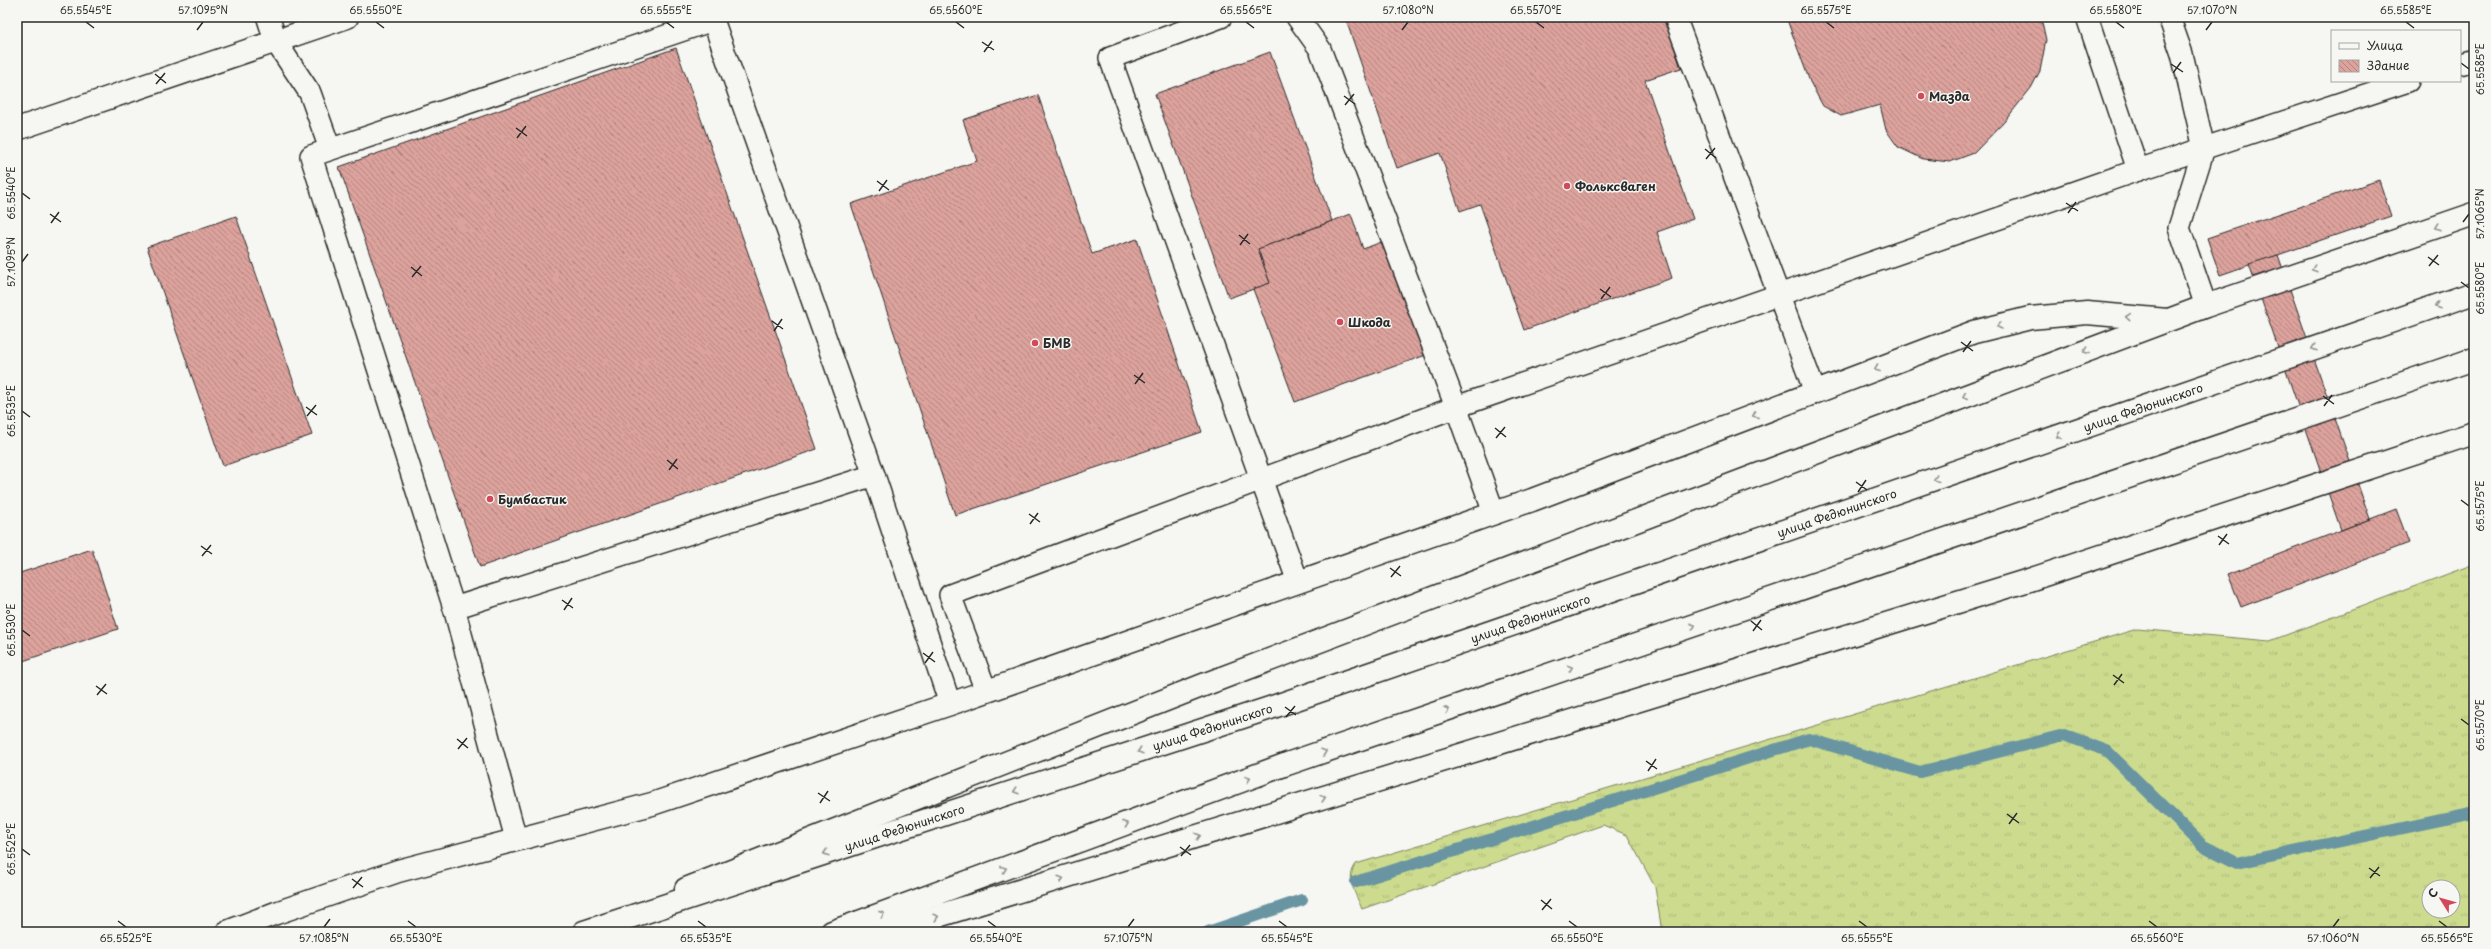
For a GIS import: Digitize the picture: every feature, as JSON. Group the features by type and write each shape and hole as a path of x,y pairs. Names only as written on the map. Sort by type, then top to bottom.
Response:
{"main road":[{"path":"268,17 276,42"},
{"path":"17,129 347,17"},
{"path":"577,932 1206,684 2167,320 2474,214"},
{"name":"улица Федюнинского","path":"584,932 1270,708 2474,293"},
{"path":"227,932 276,912 391,874 516,839 652,804 950,704 1494,513 1974,332 2030,318 2087,313 2167,320"},
{"path":"832,932 1288,764 2474,359"},
{"path":"886,932 2021,582 2474,433"}],"lane":[{"path":"1221,17 1110,58 1298,582"},
{"path":"1298,17 1320,49 1456,406 1494,513"},
{"path":"1675,17 1815,392"},
{"path":"2087,17 2138,170"},
{"path":"2169,17 2182,54 2204,148 2179,228 2206,306"},
{"path":"516,839 454,608 311,156 713,18 874,475 950,704"},
{"path":"276,42 310,93 330,149"},
{"path":"2461,64 2474,60"},
{"path":"986,691 950,595 1456,406 1779,296 2138,170 2405,82"},
{"path":"454,608 874,475"}],"green space":[{"path":"2474,564 2474,932 1662,932 1655,887 1627,835 1603,825 1362,909 1351,881 1351,875 1356,864 2137,629 2270,641"}],"building":[{"name":"Фольксваген","path":"1345,17 1664,17 1681,68 1645,80 1693,219 1657,232 1672,278 1524,330 1480,204 1460,211 1440,153 1397,168"},
{"name":"Мазда","path":"1786,17 2036,17 2042,22 2046,40 2040,71 2031,88 2004,122 1974,153 1950,162 1923,159 1898,147 1886,130 1880,105 1841,116 1823,106 1810,82"},
{"path":"676,48 817,449 480,567 339,167"},
{"path":"1270,52 1332,221 1258,249 1270,283 1229,298 1155,94"},
{"name":"БМВ","path":"1038,95 1092,254 1137,239 1202,432 955,515 851,204 977,161 963,120"},
{"path":"2379,180 2391,216 2220,275 2207,238"},
{"name":"Шкода","path":"1351,214 1363,249 1384,241 1426,355 1295,402 1253,289 1270,283 1258,249"},
{"path":"236,216 312,435 223,466 147,247"},
{"path":"2278,255 2370,519 2341,530 2249,264"},
{"path":"2396,509 2409,543 2241,607 2228,574"},
{"path":"92,549 118,629 17,663 17,574"}],"waterway":[{"path":"1356,882 1809,739 1920,772 2064,735 2107,751 2202,845 2237,863 2474,813"},
{"path":"1208,932 1302,900"}],"place":[{"name":"Мазда","path":"1921,96"},
{"name":"Фольксваген","path":"1567,186"},
{"name":"Шкода","path":"1340,322"},
{"name":"БМВ","path":"1035,343"},
{"name":"Бумбастик","path":"490,499"}]}
